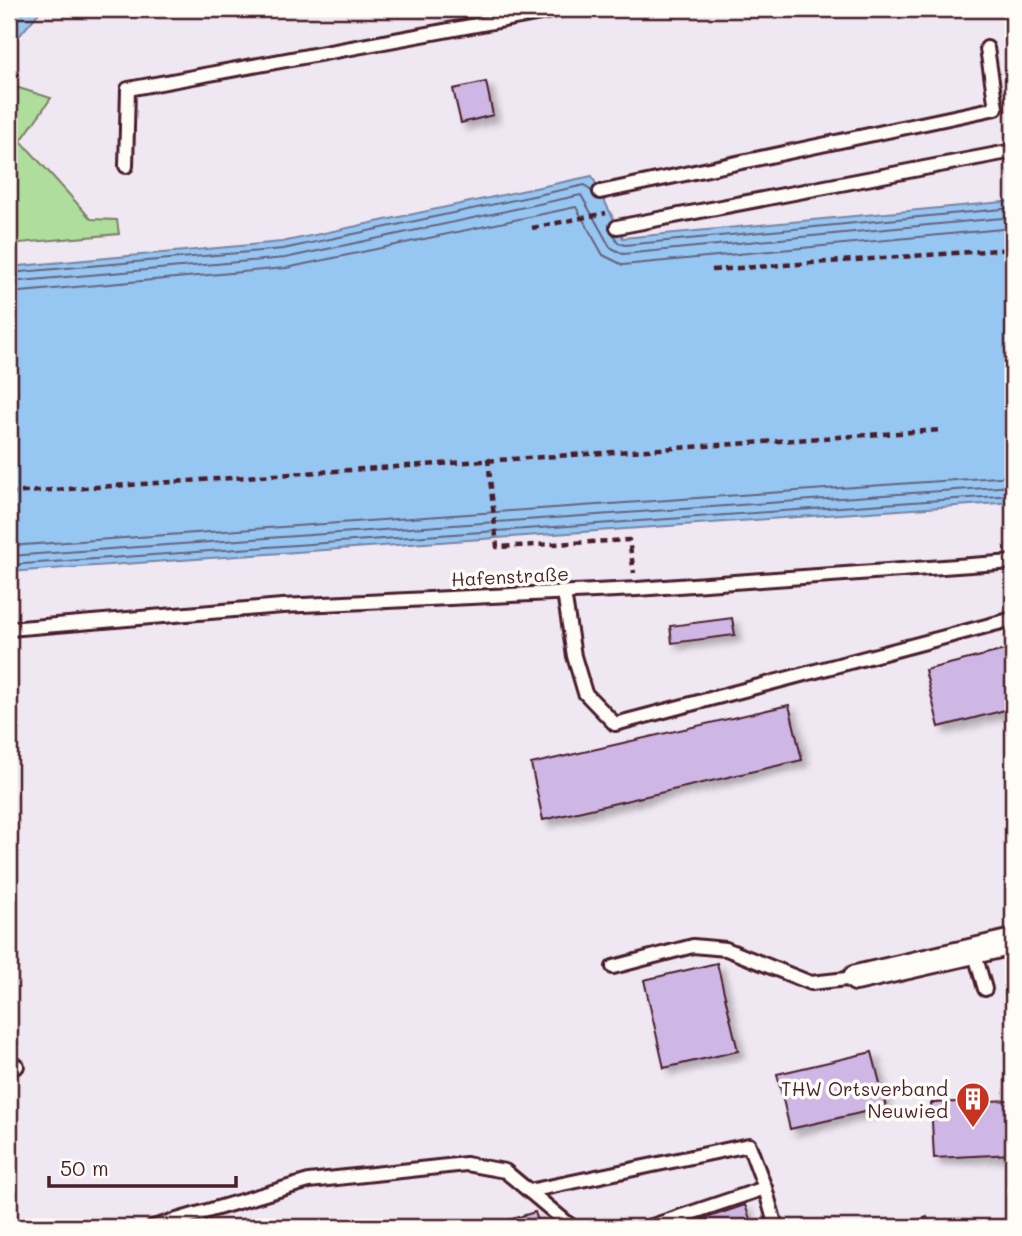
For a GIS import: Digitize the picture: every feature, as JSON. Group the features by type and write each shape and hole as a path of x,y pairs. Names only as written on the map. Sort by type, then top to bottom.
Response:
{"street":[{"path":"856,978 1013,942"}],"lane":[{"path":"126,166 128,89 563,9"},
{"path":"600,192 996,108 987,48"},
{"path":"617,227 1013,151"},
{"name":"Hafenstraße","path":"9,629 282,606 564,593 1013,562"},
{"path":"564,593 574,656 585,693 615,724 1013,619"},
{"path":"613,967 693,946 726,949 811,983 856,978"},
{"path":"974,951 985,989"},
{"path":"529,1191 749,1145 776,1227"},
{"path":"153,1227 309,1181 466,1164 505,1171 572,1227"},
{"path":"649,1227 765,1188"}],"path":[{"path":"712,270 1013,249"},
{"path":"9,493 488,458 942,430"},
{"path":"488,458 497,547 629,540 632,560"}],"green space":[{"path":"9,85 51,98 21,141 91,219 117,220 119,234 9,244"}],"water":[{"path":"9,9 42,9 9,48"},
{"path":"592,176 623,238 1013,201 1013,502 9,572 9,267 282,242"}],"building":[{"path":"486,82 493,115 461,123 453,89"},
{"path":"732,618 735,635 672,643 670,626"},
{"path":"1013,648 1013,708 939,727 925,670"},
{"path":"789,705 802,760 543,820 531,764"},
{"path":"717,963 738,1051 664,1068 644,980"},
{"path":"872,1052 886,1107 790,1129 777,1074"},
{"name":"THW Ortsverband Neuwied","path":"1013,1100 1013,1154 934,1158 931,1103"},
{"path":"745,1205 753,1227 680,1227"},
{"path":"535,1212 540,1227 486,1227"},
{"path":"927,1217 931,1227 898,1227"}],"place":[{"name":"THW Ortsverband Neuwied","path":"973,1129"}]}
